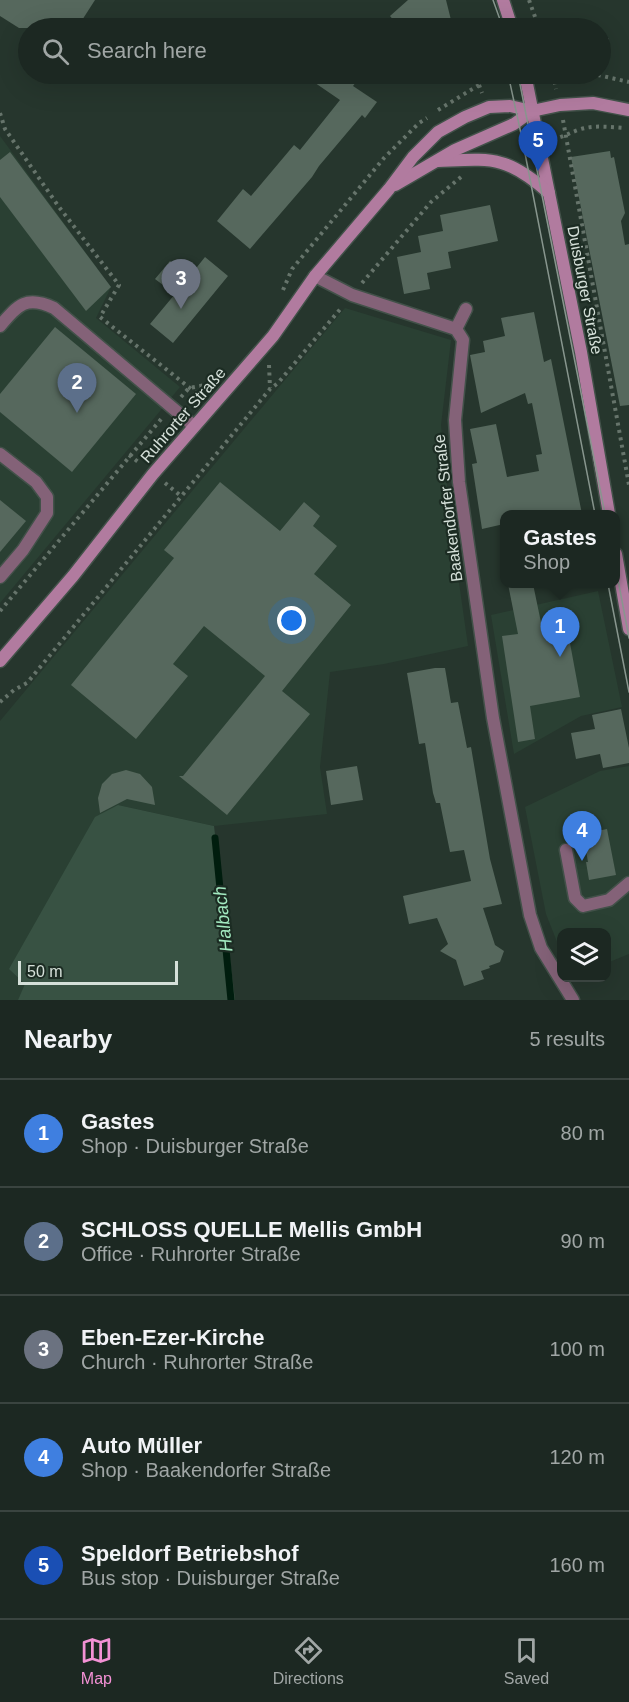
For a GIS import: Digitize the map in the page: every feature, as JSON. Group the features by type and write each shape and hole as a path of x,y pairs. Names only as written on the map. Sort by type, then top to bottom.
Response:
{"street":[{"name":"Duisburger Straße","path":"527,84 580,352 608,510"},
{"path":"532,111 560,105 593,103 629,110"},
{"name":"Ruhrorter Straße","path":"0,661 73,576 153,474 273,336 315,276 389,189 413,157 438,132 489,107 510,106 532,111"},
{"name":"Ruhrorter Straße","path":"389,189 455,150 514,124 532,111"},
{"name":"Ruhrorter Straße","path":"437,161 483,159 506,162 549,193"},
{"path":"315,276 352,295 456,329 466,309"},
{"path":"0,326 12,311 24,303 39,301 54,308 194,426"},
{"name":"Baakendorfer Straße","path":"456,329 463,340 455,420 459,482 493,718 530,915 541,948 573,1000"},
{"path":"0,454 36,482 47,496 47,513 23,550 0,577"},
{"path":"620,576 629,629"},
{"path":"567,850 575,898 583,906 609,900 629,883"}],"path":[{"path":"529,0 535,18"},
{"path":"611,78 629,82"},
{"path":"560,105 629,485"},
{"path":"0,112 5,129 59,207 119,285 100,317 213,405"},
{"path":"538,141 566,137 578,130 594,126 629,128"},
{"path":"0,702 27,683 270,389 278,383 431,202 468,174"},
{"path":"0,611 129,455"}],"shaded area":[{"path":"0,136 111,287 96,318 180,387 0,603"},
{"path":"345,308 451,340 441,425 451,526 468,646 384,664 330,672 320,767 327,814 214,826 118,805 18,1000 0,1000 0,721"},
{"path":"598,591 622,707 581,716 514,754 491,615"},
{"path":"629,766 629,954 611,961 611,928 557,928 557,942 546,914 525,807 600,771"},
{"path":"118,805 214,826 235,1000 18,1000 25,984 9,969 95,817"}],"building":[{"path":"0,0 95,0 83,18 18,18 18,27 0,16"},
{"path":"408,0 446,0 450,18 392,18 390,16"},
{"path":"317,84 354,84 353,86 377,102 365,118 362,115 250,249 217,221 243,189 251,196 294,145 300,150 340,100"},
{"path":"610,151 611,158 614,157 625,213 621,221 625,245 629,244 629,405 620,406 571,157"},
{"path":"10,152 111,287 86,311 0,197 0,160"},
{"path":"490,205 498,241 448,252 451,268 427,273 430,289 404,294 397,257 421,252 418,236 443,231 440,215"},
{"path":"205,257 228,276 173,343 150,324 175,294 155,279 170,261 189,277"},
{"path":"534,312 544,362 551,359 581,510 500,510 500,525 482,529 472,464 477,463 470,429 496,424 507,477 539,471 536,455 542,454 532,403 528,404 525,393 481,413 470,355 485,352 483,341 505,336 501,318"},
{"path":"55,327 136,394 72,472 0,412 0,394"},
{"path":"220,482 280,531 304,502 320,516 313,526 337,546 314,574 351,605 282,691 310,714 227,815 179,776 183,776 265,676 204,626 173,664 188,676 136,739 71,685 174,558 164,550"},
{"path":"0,500 26,521 0,552"},
{"path":"509,588 534,588 543,632 567,627 580,697 530,706 535,739 518,742 502,636 518,634"},
{"path":"445,668 451,703 458,702 467,748 471,747 490,859 502,904 483,908 495,945 504,951 500,962 481,971 484,979 464,986 456,960 440,951 448,944 437,918 409,924 403,896 471,881 464,850 450,852 440,803 436,803 433,793 425,743 419,744 407,673"},
{"path":"621,709 629,748 629,763 603,768 600,754 576,759 571,733 595,729 592,715"},
{"path":"357,766 363,800 331,805 326,771"},
{"path":"126,770 140,774 152,787 155,805 127,799 100,813 98,798 102,784 112,774"},
{"path":"607,829 616,875 589,880 583,834"}],"waterway":[{"name":"Halbach","path":"215,838 231,1000"}],"tram line":[{"path":"493,0 499,18"},
{"path":"510,84 594,510"},
{"path":"520,84 604,510"},
{"path":"609,588 629,692"},
{"path":"620,588 629,638"}],"place":[{"name":"Speldorf Betriebshof","path":"538,171"},
{"name":"Eben-Ezer-Kirche","path":"181,309"},
{"name":"SCHLOSS QUELLE Mellis GmbH","path":"77,413"},
{"name":"Gastes","path":"560,657"},
{"name":"Auto Müller","path":"582,861"}]}
